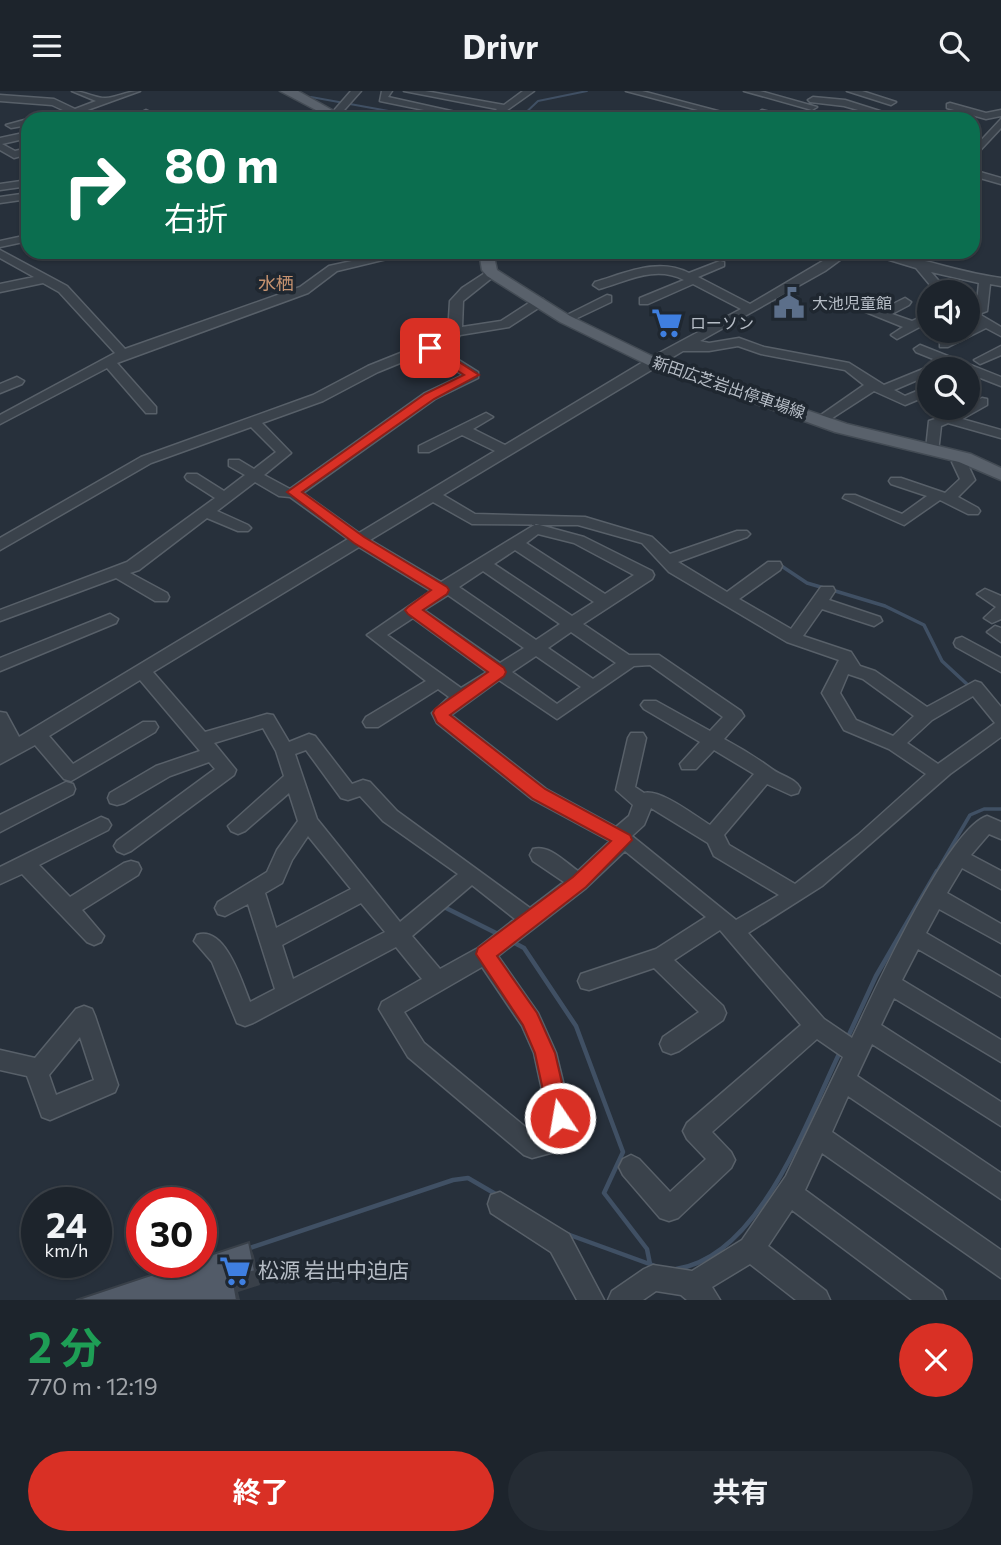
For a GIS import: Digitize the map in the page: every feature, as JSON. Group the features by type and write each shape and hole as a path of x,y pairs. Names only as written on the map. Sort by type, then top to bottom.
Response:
{"main road":[{"path":"286,91 306,98 328,112"},
{"path":"487,259 492,273"},
{"name":"新田広芝岩出停車場線","path":"492,273 565,319 653,362 859,433 965,457 1001,475"}],"street":[{"path":"0,98 22,91"},
{"path":"29,102 63,91"},
{"path":"59,105 82,93 99,91"},
{"path":"0,98 54,102 74,112 135,91"},
{"path":"342,112 356,91"},
{"path":"387,91 383,99 447,112"},
{"path":"409,91 448,94 505,108"},
{"path":"474,102 490,91"},
{"path":"500,112 529,91"},
{"path":"749,91 812,104 845,103 871,112"},
{"path":"812,104 820,91"},
{"path":"852,91 891,102"},
{"path":"638,92 714,112"},
{"path":"82,93 103,101"},
{"path":"698,107 716,97"},
{"path":"731,112 740,103"},
{"path":"812,104 822,112"},
{"path":"950,106 972,112"},
{"path":"980,114 1001,113"},
{"path":"980,147 1001,122"},
{"path":"11,125 21,123"},
{"path":"0,141 21,136"},
{"path":"0,146 14,155 21,153"},
{"path":"980,175 1001,181"},
{"path":"2,185 21,184"},
{"path":"0,200 21,197"},
{"path":"0,244 21,240"},
{"path":"0,253 63,289 123,354"},
{"path":"339,259 339,266"},
{"path":"3,414 123,354 304,290 326,271 339,266 374,259"},
{"path":"5,754 653,362 835,259"},
{"path":"898,259 1001,282"},
{"path":"643,301 720,264"},
{"path":"919,264 935,280"},
{"path":"599,285 652,269 672,269 749,308"},
{"path":"0,545 134,466 317,398 373,369 453,337 456,332 453,314 456,298 464,289 492,273"},
{"path":"0,288 44,279"},
{"path":"980,309 985,280"},
{"path":"980,294 984,295"},
{"path":"565,319 607,299"},
{"path":"456,332 505,324 539,302"},
{"path":"883,315 905,302"},
{"path":"857,306 913,326"},
{"path":"980,317 1001,332"},
{"path":"897,335 917,324"},
{"path":"680,347 709,347 739,342 761,350 849,367 877,388 905,401 917,396"},
{"path":"234,463 284,493 293,492 430,396 473,375 430,348"},
{"path":"920,349 1001,382"},
{"path":"980,360 1001,350"},
{"path":"108,362 151,410"},
{"path":"823,420 877,388 917,375"},
{"path":"0,389 17,381"},
{"path":"424,449 486,417"},
{"path":"933,449 934,424 951,420 1001,434"},
{"path":"0,616 133,566 207,512 284,453 255,422"},
{"path":"464,430 505,451"},
{"path":"850,498 904,520 968,480 959,462 965,457"},
{"path":"192,477 225,498"},
{"path":"896,481 943,497 973,511"},
{"path":"293,492 359,540 444,588 593,687"},
{"path":"432,495 472,519 580,520 600,529 647,540 675,568 793,638 845,656 854,670"},
{"path":"207,512 243,528"},
{"path":"461,697 375,635 536,529 579,540 646,575 461,697 441,713 443,718 539,794 621,839 727,925 817,1026 848,1047"},
{"path":"667,560 742,534"},
{"path":"514,543 606,602"},
{"path":"482,563 627,662"},
{"path":"728,599 774,566"},
{"path":"117,572 161,597"},
{"path":"985,594 998,620"},
{"path":"793,638 823,597 874,621"},
{"path":"413,610 557,713 627,662 653,659 734,716 689,764"},
{"path":"0,665 110,619"},
{"path":"962,643 1001,666"},
{"path":"926,715 869,675 843,666 831,693 850,725 895,744 939,774"},
{"path":"124,846 227,770 144,672"},
{"path":"372,722 437,682"},
{"path":"895,744 926,715 975,687 1001,719"},
{"path":"650,705 791,788"},
{"path":"0,718 9,733 5,754"},
{"path":"117,798 207,746 267,720 285,751 308,822 436,981"},
{"path":"37,735 71,774 149,727"},
{"path":"589,981 658,958 727,925 759,919 852,853 939,774 1001,728"},
{"path":"637,738 625,790 643,802"},
{"path":"285,751 309,741 348,793 363,787 390,816 531,920"},
{"path":"712,835 765,774"},
{"path":"238,826 294,778"},
{"path":"0,824 66,789"},
{"path":"485,954 530,1020 545,1053 565,1139 532,1147 416,1050 390,1009 485,954 579,882 621,839 637,820 643,802 649,799 712,835 721,850 794,894"},
{"path":"225,908 275,877 284,856 308,822"},
{"path":"621,1300 653,1278 694,1283 751,1249 789,1193 818,1136 844,1080 848,1047 868,1029 914,936 959,857 978,828 987,824 1001,831"},
{"path":"0,876 101,825"},
{"path":"540,855 579,882"},
{"path":"959,857 1001,881"},
{"path":"25,864 94,936"},
{"path":"68,909 131,869"},
{"path":"204,941 220,956 245,1016 399,935 472,874"},
{"path":"254,891 287,992"},
{"path":"270,941 364,893"},
{"path":"936,897 1001,934"},
{"path":"914,936 1001,988"},
{"path":"658,958 715,1013 671,1044"},
{"path":"890,984 1001,1052"},
{"path":"631,1167 669,1209 723,1160 695,1131 817,1026"},
{"path":"868,1029 1001,1115"},
{"path":"0,1060 35,1068 37,1073"},
{"path":"844,1080 1001,1187"},
{"path":"818,1136 1001,1265"},
{"path":"789,1193 933,1300"},
{"path":"500,1204 560,1243 591,1300"},
{"path":"751,1249 817,1300"},
{"path":"686,1282 707,1300"}],"building":[{"path":"249,1242 255,1271 233,1278 237,1300 76,1300 142,1278 217,1278 217,1253"}],"waterway":[{"path":"526,112 538,101 587,91"},
{"path":"311,97 394,112"},
{"path":"780,565 807,583 824,588"},
{"path":"832,590 885,606 924,625 942,661 970,687"},
{"path":"936,873 970,815 984,809 1001,809"},
{"path":"847,1039 876,976 937,871"},
{"path":"442,906 498,934"},
{"path":"511,941 524,948 576,1026 623,1152 604,1193 647,1249 650,1264"},
{"path":"676,1269 706,1259 732,1240 756,1213 796,1147 840,1052"},
{"path":"247,1249 453,1180 468,1178 499,1196"},
{"path":"567,1234 655,1266"}],"place":[{"name":"大池児童館","path":"789,303"},
{"name":"ローソン","path":"667,323"},
{"name":"松源 岩出中迫店","path":"235,1271"}],"district":[{"name":"水栖","path":"276,284"}],"route":[{"path":"430,348 473,375 430,396 293,492 359,540 411,574 442,590 413,610 498,672 441,713 443,718 539,794 624,840 579,882 485,954 530,1020 545,1053 560,1118"}]}
